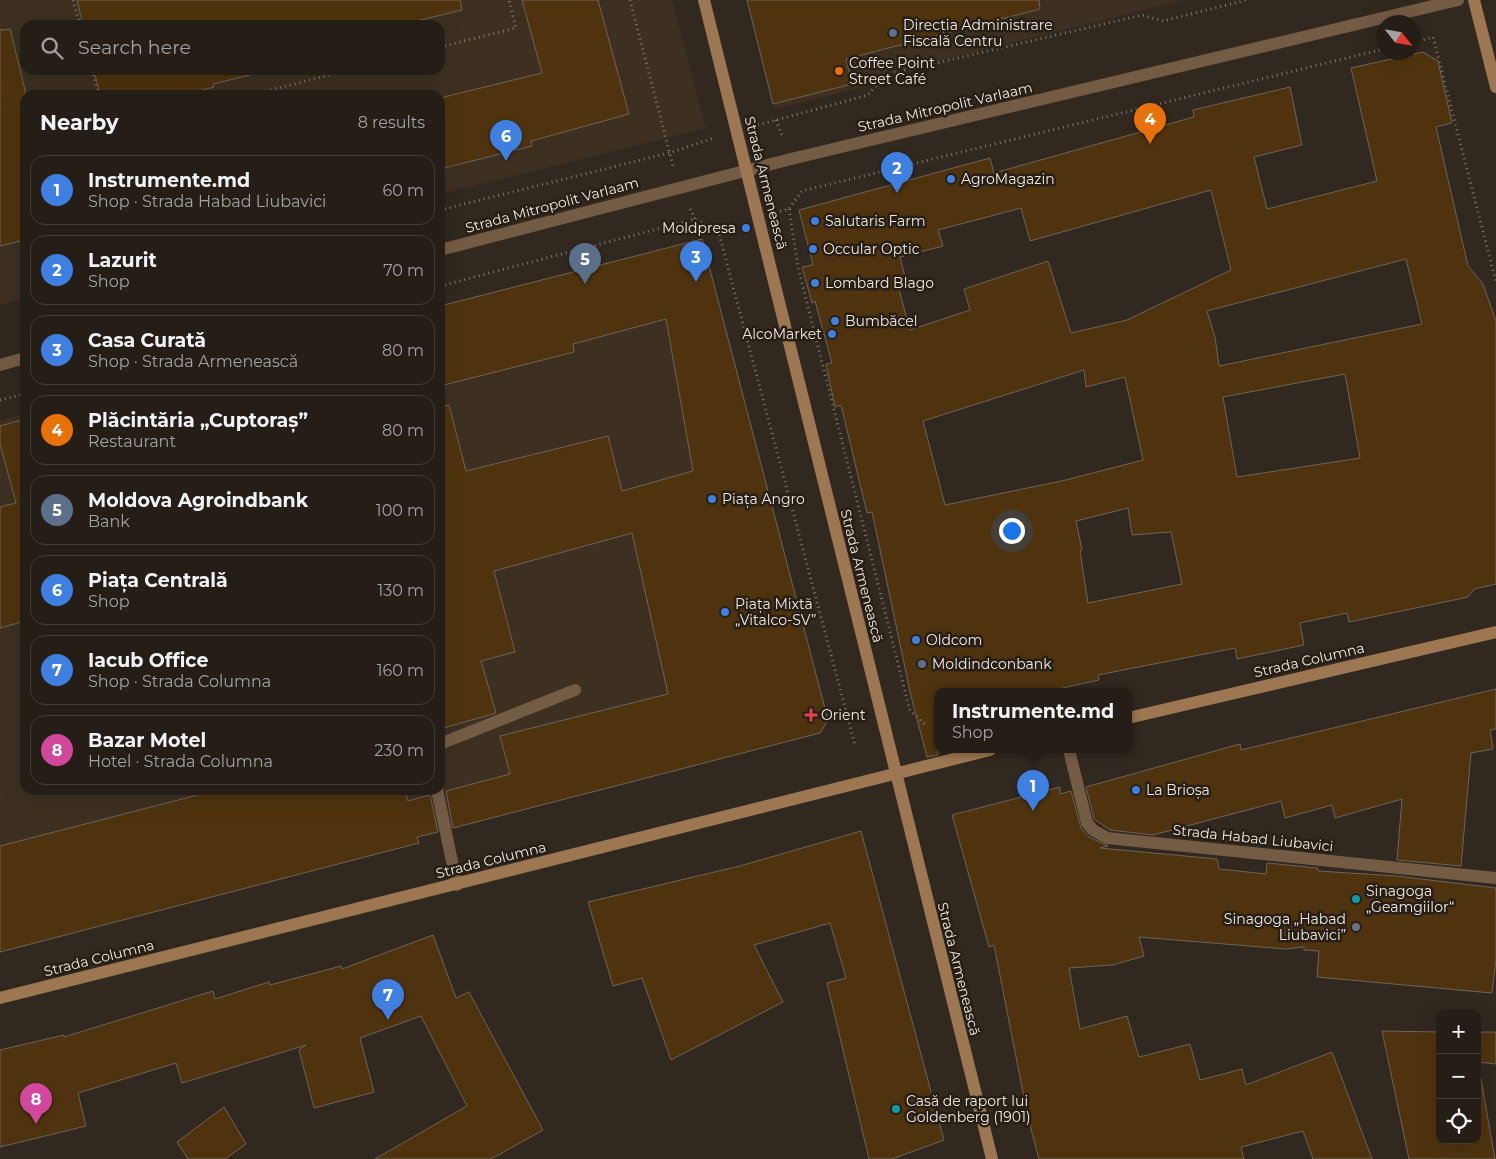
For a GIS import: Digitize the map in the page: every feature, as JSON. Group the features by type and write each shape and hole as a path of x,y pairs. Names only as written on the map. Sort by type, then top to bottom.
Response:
{"main road":[{"name":"Strada Armenească","path":"704,0 748,170 992,1159"},
{"path":"1474,0 1496,87"},
{"name":"Strada Columna","path":"1132,717 1496,632"},
{"name":"Strada Columna","path":"0,998 457,885 895,772 977,753"}],"street":[{"name":"Strada Mitropolit Varlaam","path":"445,249 748,170 1458,0"},
{"path":"0,365 20,359"},
{"path":"445,742 575,690"},
{"name":"Strada Habad Liubavici","path":"1070,753 1087,823 1093,830 1107,838 1496,878"},
{"path":"438,795 457,885"}],"path":[{"path":"73,0 79,20"},
{"path":"445,46 516,28 509,0"},
{"path":"630,0 679,188 695,219 718,230 759,216 789,209 802,191 1376,51"},
{"path":"445,209 670,153 737,130 868,95 885,75 1142,15 1164,21 1247,0"},
{"path":"1421,40 1433,37 1496,282"},
{"path":"93,75 98,90"},
{"path":"271,90 329,75"},
{"path":"789,209 798,267 910,711 927,726"},
{"path":"445,285 695,219"},
{"path":"718,230 855,745"},
{"path":"0,400 20,395"}],"shaded area":[{"path":"0,0 672,0 706,128 445,193 445,90 20,90 20,300 0,305"},
{"path":"747,0 1184,0 895,72 874,84 775,109"},
{"path":"702,239 828,720 820,733 0,946 0,420 20,415 20,795 445,795 445,305"}],"building":[{"path":"77,0 460,0 462,10 421,20 82,20"},
{"path":"522,0 598,0 629,114 531,141 532,146 445,168 445,97 542,73"},
{"path":"747,0 1039,0 1040,9 846,59 852,84 773,104"},
{"path":"10,29 25,90 20,90 20,241 0,246 0,30"},
{"path":"1421,52 1423,52 1438,61 1452,123 1436,127 1468,266 1483,284 1496,321 1496,584 1474,589 1468,597 1349,622 1347,613 1300,623 1304,645 1237,659 1235,648 1098,675 1099,680 1062,688 934,688 934,753 938,753 938,755 927,757 911,696 872,512 867,513 841,405 835,407 826,364 832,363 815,301 812,303 802,267 813,265 799,210 990,158 994,173 1194,117 1193,110 1290,87 1302,145 1254,157 1267,209 1377,181 1351,68 1387,60 1421,60","holes":["1211,190 1231,270 1127,320 1071,333 1048,261 964,289 970,310 910,330 896,279 905,277 900,257 943,246 938,230 1021,208 1030,241","1406,259 1422,324 1219,366 1215,337 1207,311","1084,370 1086,387 1125,377 1143,460 1066,480 945,505 923,421","1345,374 1360,458 1237,477 1223,397","1128,508 1132,535 1171,532 1182,584 1088,603 1080,551 1082,550 1076,521"]},
{"path":"95,75 250,75 213,84 214,87 202,90 99,90"},
{"path":"702,239 828,720 820,733 453,828 446,791 510,774 500,736 668,694 632,533 494,571 515,652 481,661 496,713 445,728 445,406 449,405 466,471 608,436 622,491 693,471 666,319 573,344 574,352 445,385 445,305"},
{"path":"20,420 20,622 0,628 0,507 16,503 0,444 0,426"},
{"path":"1496,689 1496,729 1490,730 1493,749 1471,753 1461,866 1397,860 1402,799 1335,818 1332,805 1285,818 1281,801 1153,835 1110,830 1094,819 1086,787 1240,744 1241,750"},
{"path":"1060,787 1060,794 1071,791 1081,828 1089,837 1108,846 1100,848 1217,859 1219,869 1266,874 1267,863 1318,868 1318,871 1396,876 1496,888 1496,960 1492,993 1317,977 1319,951 1304,950 1304,947 1286,949 1139,937 1144,956 1113,965 1069,968 1080,1029 1127,1016 1139,1057 1190,1044 1200,1080 1242,1069 1246,1085 1332,1052 1372,1159 1313,1159 1303,1131 1241,1147 1244,1159 1039,1159 1028,1118 994,945 989,947 952,815"},
{"path":"198,795 406,795 408,801 430,795 438,832 417,837 419,843 0,952 0,846"},
{"path":"861,831 944,1140 892,1159 869,1159 827,983 846,978 830,923 754,945 783,1002 671,1060 642,978 613,986 588,902 740,866"},
{"path":"433,935 456,998 469,992 543,1130 491,1159 375,1159 467,1106 421,1016 360,1038 374,1092 314,1108 299,1050 306,1045 182,1083 176,1063 78,1093 86,1126 0,1147 0,1050 64,1035 64,1037 213,991 215,999 269,982 270,985 341,966 342,969"},
{"path":"1382,1031 1436,1032 1436,1144 1481,1144 1481,1079 1495,1159 1409,1159"},
{"path":"1481,1032 1496,1032 1496,1064 1481,1062"},
{"path":"224,1107 246,1144 225,1159 188,1159 177,1142"}],"place":[{"name":"Direcția Administrare Fiscală Centru","path":"893,33"},
{"name":"Coffee Point Street Café","path":"839,71"},
{"name":"Plăcintăria „Cuptoraș”","path":"1150,144"},
{"name":"Piața Centrală","path":"506,161"},
{"name":"AgroMagazin","path":"951,179"},
{"name":"Lazurit","path":"897,193"},
{"name":"Salutaris Farm","path":"815,221"},
{"name":"Moldpresa","path":"746,228"},
{"name":"Occular Optic","path":"813,249"},
{"name":"Casa Curată","path":"696,282"},
{"name":"Lombard Blago","path":"815,283"},
{"name":"Moldova Agroindbank","path":"585,284"},
{"name":"Bumbăcel","path":"835,321"},
{"name":"AlcoMarket","path":"832,334"},
{"name":"Piața Angro","path":"712,499"},
{"name":"Piața Mixtă „Vitalco-SV”","path":"725,612"},
{"name":"Oldcom","path":"916,640"},
{"name":"Moldindconbank","path":"922,664"},
{"name":"Orient","path":"811,715"},
{"name":"La Brioșa","path":"1136,790"},
{"name":"Instrumente.md","path":"1033,811"},
{"name":"Sinagoga „Geamgiilor“","path":"1356,899"},
{"name":"Sinagoga „Habad Liubavici”","path":"1356,927"},
{"name":"Iacub Office","path":"388,1020"},
{"name":"Casă de raport lui Goldenberg (1901)","path":"896,1109"},
{"name":"Bazar Motel","path":"36,1124"}]}
